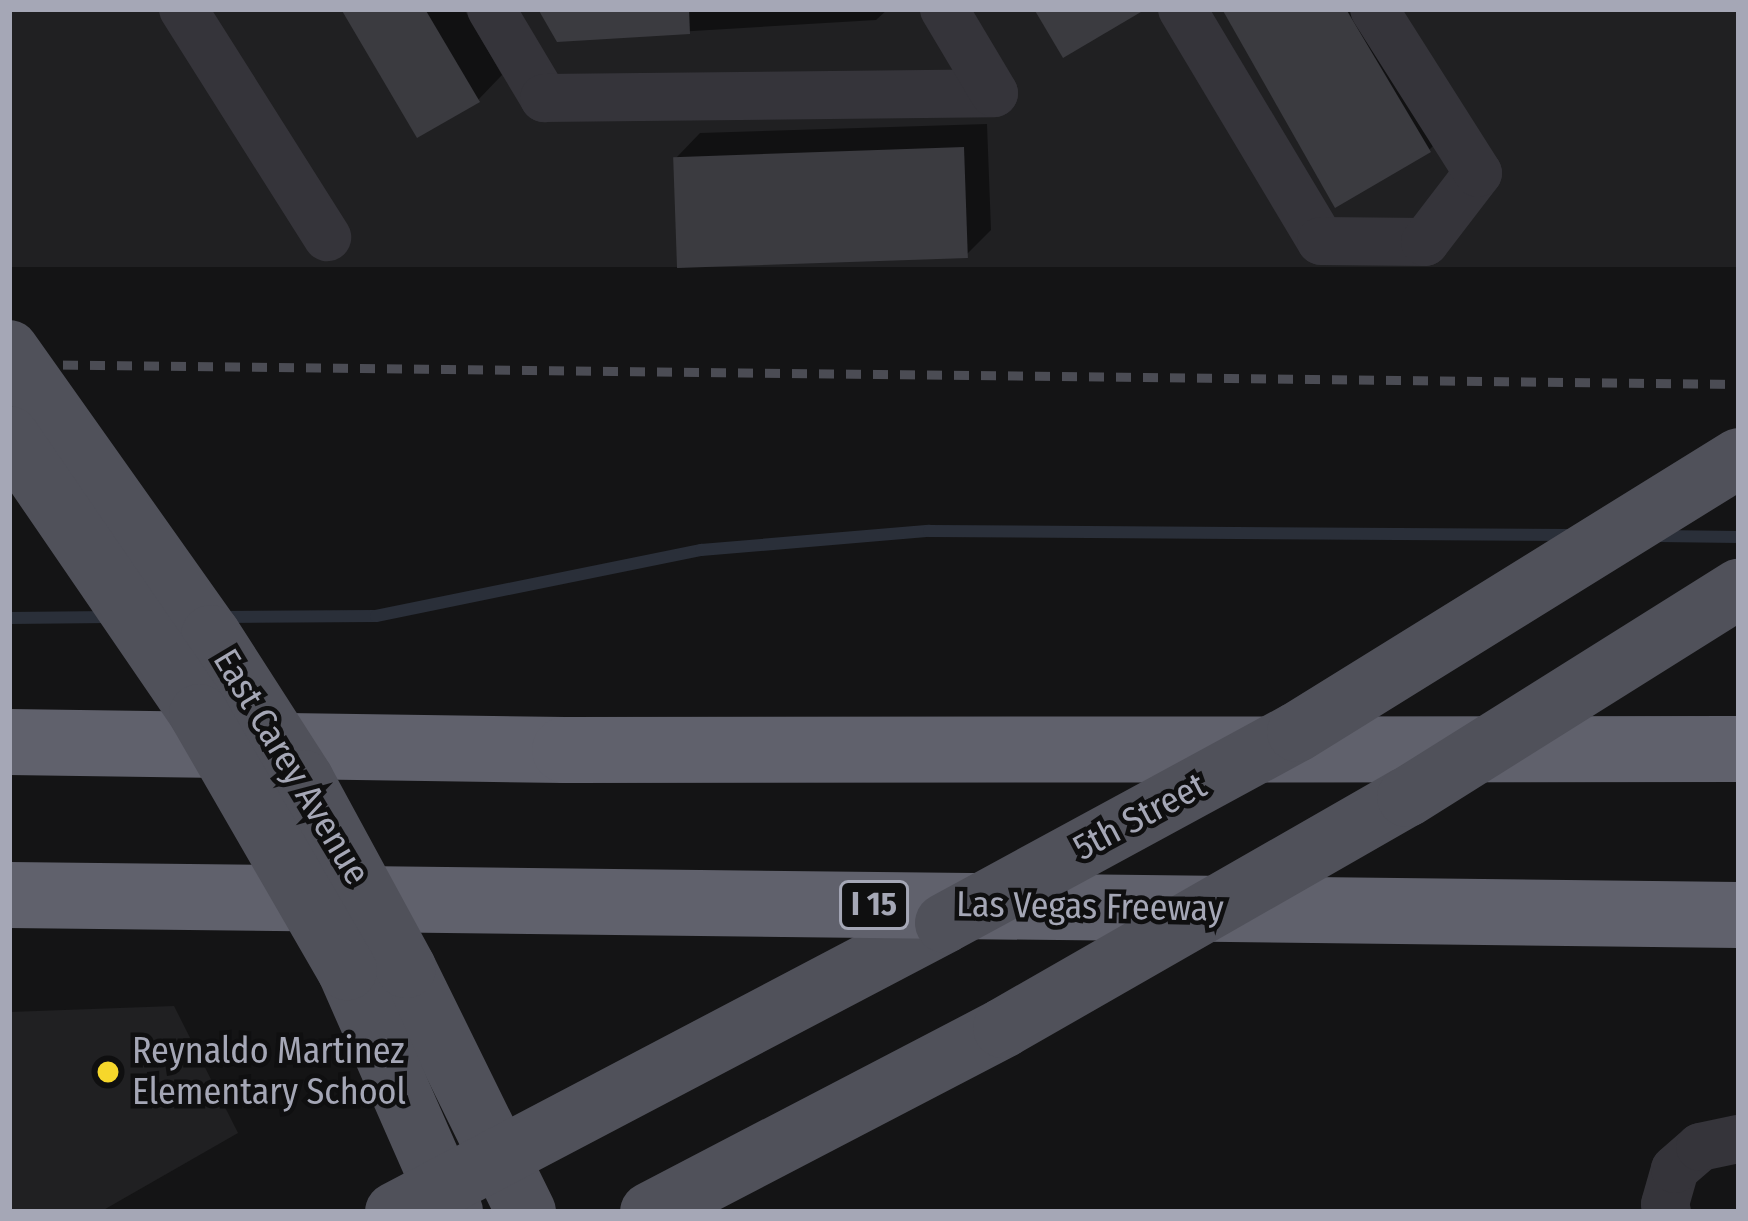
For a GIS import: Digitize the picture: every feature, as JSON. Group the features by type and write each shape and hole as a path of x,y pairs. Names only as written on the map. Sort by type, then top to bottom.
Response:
{"highway":[{"path":"9,742 565,749 1739,749"},
{"name":"Las Vegas Freeway","path":"9,895 1739,915"}],"main road":[{"name":"East Carey Avenue","path":"9,350 211,634 304,781 406,968 526,1212"},
{"name":"East Carey Avenue","path":"9,436 199,714 347,970 430,1204"},
{"name":"5th Street","path":"430,1204 500,1157 750,1028 1297,732 1739,458"},
{"path":"679,1204 1003,1028 1407,797 1739,590"}],"street":[{"path":"183,9 327,237"},
{"path":"490,9 544,98 994,93 944,9"},
{"path":"1182,9 1321,241 1425,242 1478,173 1374,9"},
{"path":"1671,1191 1700,1148 1739,1139"}],"shaded area":[{"path":"9,9 1739,9 1739,267 9,267"},
{"name":"Reynaldo Martinez Elementary School","path":"174,1006 238,1133 100,1212 9,1212 9,1012"}],"building":[{"path":"341,9 425,9 480,102 417,138"},
{"path":"538,9 689,9 690,34 557,42"},
{"path":"1034,9 1146,9 1063,58"},
{"path":"1222,9 1346,9 1431,152 1335,208"},
{"path":"964,147 968,258 677,268 673,157"}],"waterway":[{"path":"220,617 376,616 701,550 929,531 1572,535"},
{"path":"1659,536 1739,537"},
{"path":"9,618 110,617"}],"railway":[{"path":"9,364 1739,384"}],"place":[{"name":"Reynaldo Martinez Elementary School","path":"108,1072"}]}
